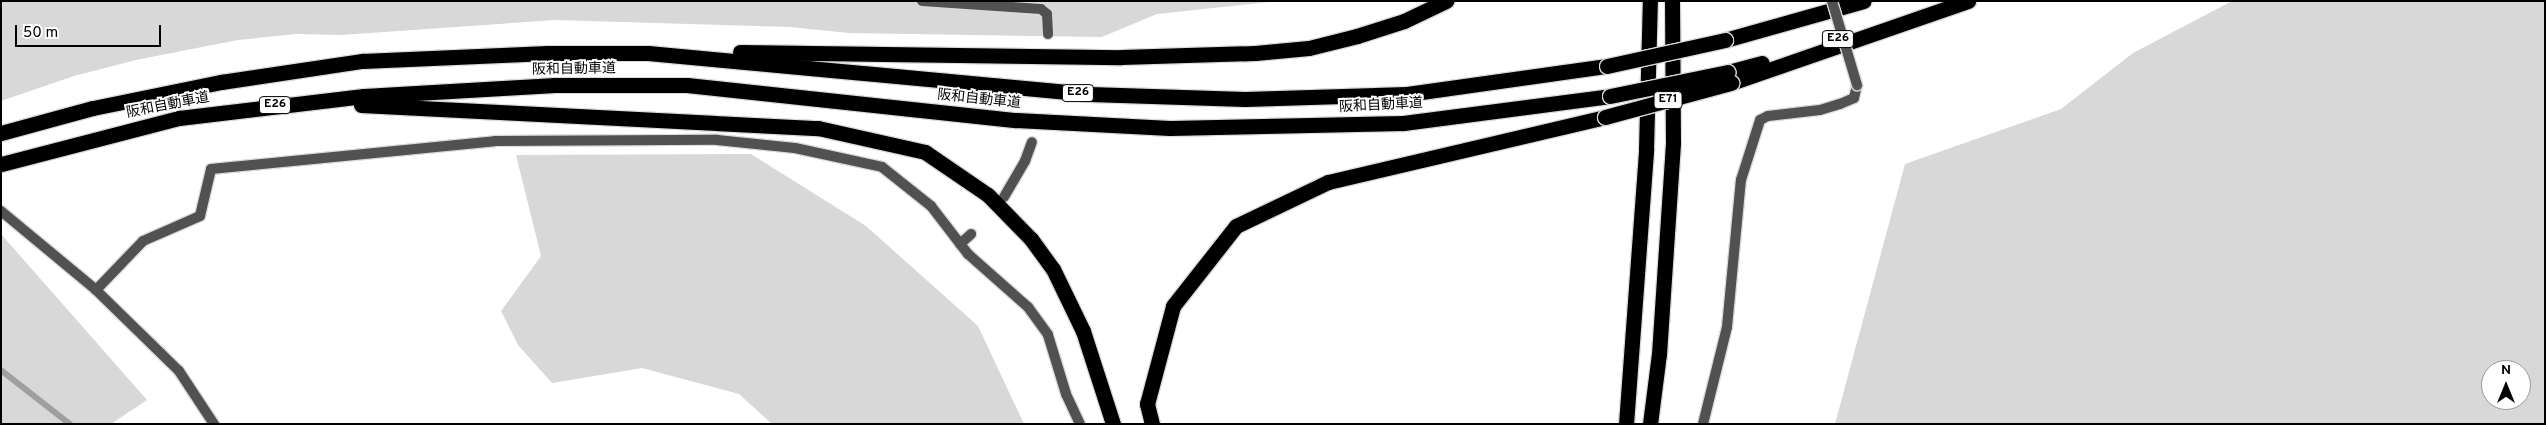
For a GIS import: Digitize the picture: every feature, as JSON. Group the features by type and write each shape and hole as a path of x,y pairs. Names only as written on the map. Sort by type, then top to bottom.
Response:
{"highway":[{"path":"648,53 848,51 1121,57 1255,53 1309,48 1357,36 1404,21 1446,1"},
{"path":"1626,424 1646,149 1650,1"},
{"path":"1650,424 1659,354 1673,144 1672,1"},
{"name":"阪和自動車道","path":"1,133 120,102 221,82 362,61 548,53 648,53 1089,94 1245,100 1407,94 1607,66 1725,40 1864,1"},
{"name":"阪和自動車道","path":"1,164 178,118 298,102 555,86 687,85 1006,119 1170,128 1404,123 1610,96 1730,77 1946,1"},
{"path":"1730,77 1968,1"},
{"name":"E71","path":"1152,424 1147,404 1173,306 1236,226 1328,182 1605,117 1730,77"},
{"path":"298,102 564,113 818,128 926,152 988,195 1031,239 1053,269 1083,331 1113,424"}],"street":[{"path":"922,1 1040,9 1047,14"},
{"path":"1047,1 1048,34"},
{"path":"1703,424 1727,327 1741,180 1760,120 1768,116 1820,110 1854,98 1857,85 1832,1"},
{"path":"96,290 143,241 200,216 211,168 495,141 717,140 795,148 882,167 931,206 960,244 1028,307 1048,335 1066,394 1080,424"},
{"path":"1004,198 1025,161 1032,142"},
{"path":"1,211 96,290 179,371 214,424"},
{"path":"960,244 971,234"}],"shaded area":[{"path":"1,1 1279,1 1157,14 1102,37 849,33 790,27 555,20 341,35 297,34 238,40 136,60 74,76 1,101"},
{"path":"2232,1 2545,1 2545,424 1835,424 1905,164 2061,109 2133,53"},
{"path":"751,154 866,226 978,326 1024,424 772,424 739,394 642,368 552,383 518,345 501,311 541,256 516,155"},
{"path":"1,234 147,400 111,424 1,424"}],"waterway":[{"path":"1,370 70,424"}]}
